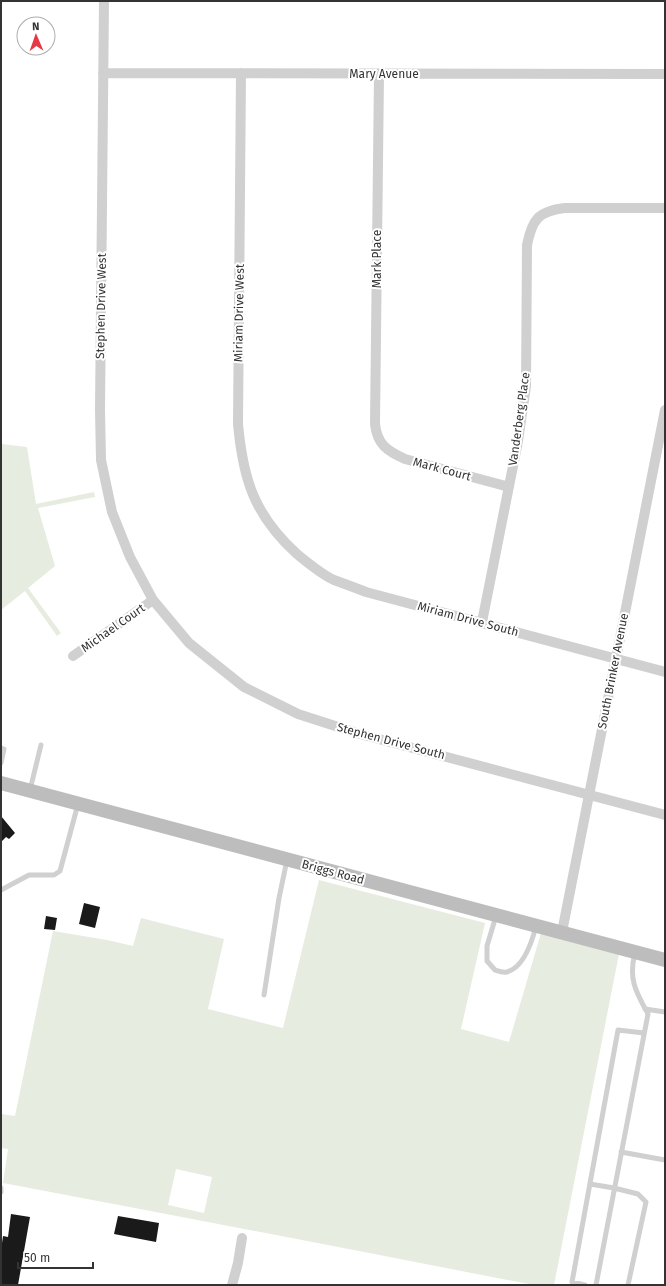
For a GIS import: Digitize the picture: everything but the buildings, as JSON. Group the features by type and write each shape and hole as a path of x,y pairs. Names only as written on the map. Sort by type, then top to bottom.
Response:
{"street":[{"name":"Stephen Drive West","path":"104,1 100,402 101,460 112,512 130,556 153,600"},
{"name":"Mary Avenue","path":"103,73 665,74"},
{"name":"Miriam Drive West","path":"241,73 238,424 243,465 252,493 263,516 283,541"},
{"name":"Mark Place","path":"379,74 375,424 376,433 380,442"},
{"name":"Vanderberg Place","path":"482,622 518,441 526,386 527,245 530,229 540,216 551,209 665,208"},
{"name":"South Brinker Avenue","path":"562,932 665,410"},
{"name":"Mark Court","path":"380,442 392,453 406,459 509,487"},
{"name":"Miriam Drive South","path":"283,541 308,563 333,580 366,592 665,672"},
{"name":"Michael Court","path":"73,656 153,600"},
{"name":"Stephen Drive South","path":"153,600 189,643 244,687 298,714 360,734 665,815"},
{"name":"Briggs Road","path":"1,783 665,960"},
{"path":"232,1285 238,1263 242,1238"}],"lane":[{"path":"30,791 41,745"},
{"path":"1,748 4,749 1,763"},
{"path":"1,890 29,875 54,875 60,871 78,804"},
{"path":"264,995 279,898 287,859"},
{"path":"496,915 487,946 487,961 495,970 506,972 516,968 530,946 536,926"},
{"path":"596,1285 648,1014 634,987 632,965 635,952"},
{"path":"645,1010 665,1012"},
{"path":"585,1285 572,1282 618,1030 644,1033"},
{"path":"621,1152 665,1160"},
{"path":"590,1184 638,1194 646,1202 628,1285"}],"shaded area":[{"path":"1,444 27,447 36,504 94,492 95,497 38,508 55,566 28,588 61,633 57,636 25,591 1,610"},
{"path":"319,880 485,923 461,1029 509,1042 541,933 619,954 554,1285 534,1285 3,1183 8,1149 1,1148 1,1114 15,1116 53,931 133,946 141,918 224,939 208,1009 283,1028","holes":["176,1169 212,1177 204,1213 168,1205"]}]}
